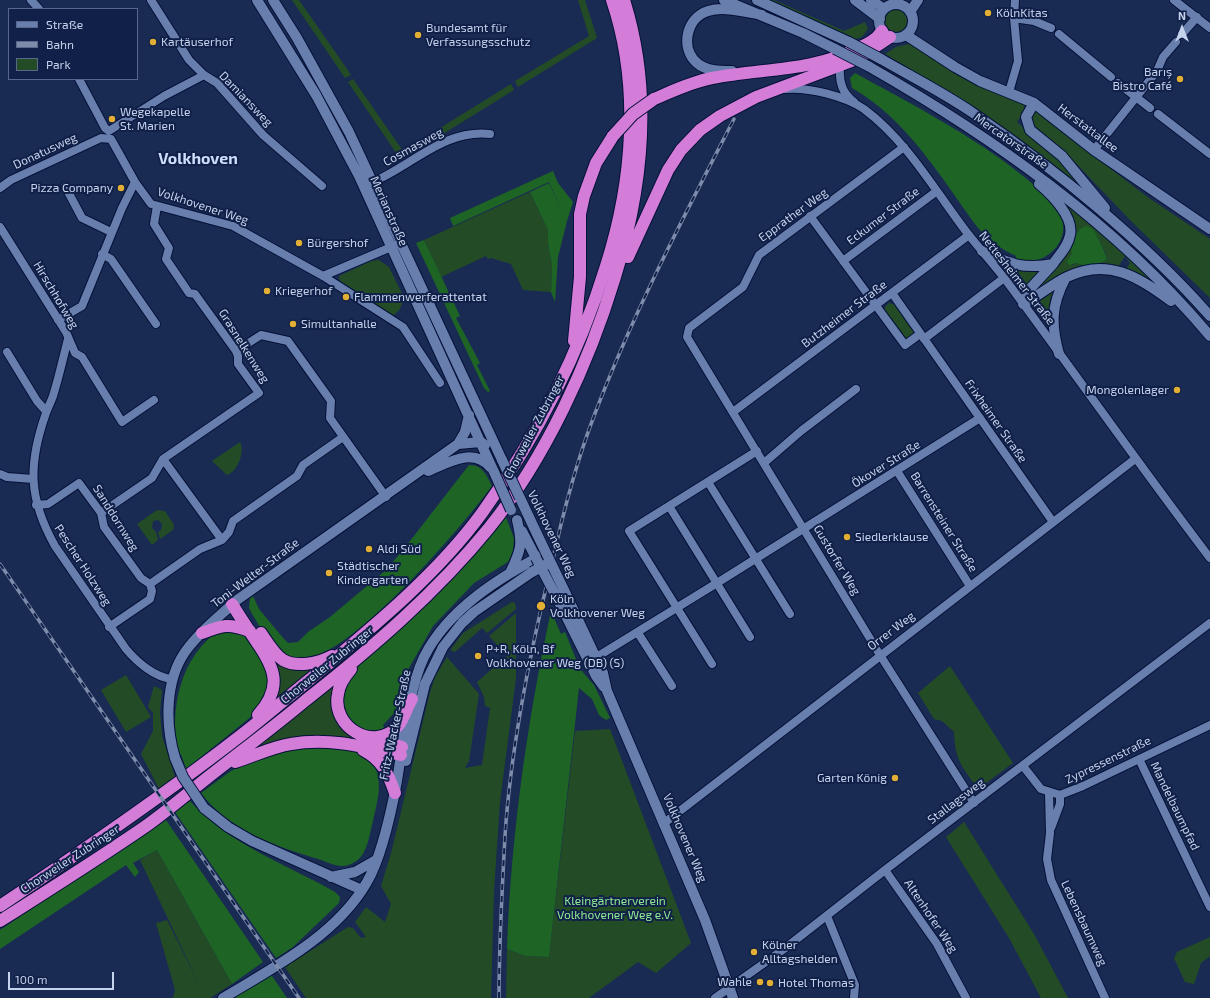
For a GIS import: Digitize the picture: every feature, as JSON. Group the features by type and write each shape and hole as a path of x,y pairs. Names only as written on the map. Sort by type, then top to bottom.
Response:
{"highway":[{"name":"Chorweiler Zubringer","path":"0,906 139,810 232,742 354,643 414,588 481,514 531,437 564,375 600,284 613,245 626,180 630,126 629,90 621,36 612,0"},
{"name":"Chorweiler Zubringer","path":"0,921 148,824 358,660 398,624 447,574 489,528 516,491 542,448 588,352 609,298 632,215 641,153 641,90 637,52 624,0"},
{"path":"564,375 573,346 577,318 580,214 584,196 596,163 613,136 633,114 654,99 682,87 712,78 824,63 843,56 869,43 878,37 884,24"},
{"path":"609,298 656,192 681,150 700,130 720,116 756,96 840,67 858,59 884,24"},
{"path":"234,602 283,660 298,664 312,663 327,658 354,643"},
{"path":"232,742 264,708 273,690 274,679 273,669 268,658 250,631 234,602"},
{"path":"202,632 220,626 233,625 250,631"},
{"path":"358,660 339,689 337,706 339,715 348,728 367,737 405,751"},
{"path":"367,737 389,733 398,726 412,699"},
{"path":"225,765 290,744 319,741 405,751"},
{"path":"355,746 379,761 386,770 395,793"}],"street":[{"path":"31,0 38,8"},
{"name":"Damiansweg","path":"151,0 190,60 204,75 217,83 263,135 322,186"},
{"name":"Merianstraße","path":"257,0 316,95 359,176 481,442"},
{"name":"Merianstraße","path":"273,0 329,93 402,243 490,433"},
{"path":"724,0 762,15"},
{"name":"Mercatorstraße","path":"758,0 849,42 972,112 1051,170 1120,227 1210,316"},
{"path":"855,0 884,24 897,38 909,31 913,22 910,12 904,3 892,5 884,24"},
{"path":"871,0 884,24"},
{"path":"910,12 918,0"},
{"path":"1009,92 1018,61 1014,18 1015,0"},
{"path":"1174,0 1210,28"},
{"path":"762,15 719,9 707,11 696,18 689,29 687,41 689,53 698,64 713,71 776,70"},
{"name":"Mercatorstraße","path":"762,15 868,66 927,100 983,136 1045,181 1098,224 1142,264 1195,318 1210,336"},
{"path":"1182,34 1197,17"},
{"path":"1014,18 1034,20 1051,28"},
{"name":"Herstattallee","path":"909,31 944,59 980,81 1034,103 1094,150 1210,229"},
{"path":"1058,34 1110,77"},
{"path":"1094,150 1158,71 1163,57 1176,42"},
{"path":"840,67 841,86 847,96 861,108"},
{"path":"80,80 105,128 109,131 164,96 204,75"},
{"path":"1118,83 1150,108"},
{"name":"Nettesheimer Straße","path":"756,96 780,90 813,90 861,108 889,130 904,147 969,235 1004,278 1135,459 1210,558"},
{"path":"1034,103 1026,117 1030,130 1062,156 1120,227"},
{"path":"1158,114 1210,154"},
{"name":"Cosmasweg","path":"373,182 444,141 476,132 490,134"},
{"path":"983,136 1046,190 1068,220 1071,234 1067,245 1053,264 1028,291 1023,304"},
{"name":"Volkhovener Weg","path":"101,138 107,137 113,141 135,182 147,200 156,206 233,226 323,276 402,327 440,383"},
{"name":"Donatusweg","path":"0,188 11,180 101,138"},
{"name":"Epprather Weg","path":"689,328 743,287 759,255 904,147"},
{"path":"58,320 82,306 102,254 135,182"},
{"path":"65,186 82,218 112,232"},
{"name":"Eckumer Straße","path":"843,261 937,191"},
{"name":"Grasnelkenweg","path":"101,513 152,478 163,459 259,393 238,364 238,356 236,351 196,294 189,293 166,259 169,248 154,224 156,206"},
{"path":"810,216 905,344 922,336 1004,278"},
{"name":"Hirschhofweg","path":"0,228 66,332 75,353 82,357 122,422 154,400"},
{"name":"Butzheimer Straße","path":"733,412 969,235"},
{"path":"323,276 402,243"},
{"path":"982,251 1009,263 1023,267 1037,267 1053,264"},
{"path":"102,254 111,259 156,324"},
{"path":"1023,304 1066,277 1084,270 1098,268 1113,269 1127,274 1149,286 1195,318"},
{"path":"1059,354 1054,334 1053,312 1058,292 1066,277"},
{"name":"Frixheimer Straße","path":"892,293 1053,522"},
{"name":"Gustorfer Weg","path":"689,328 687,336 880,655 974,802"},
{"path":"236,351 261,335 288,341 330,401 330,416 343,437 386,497"},
{"name":"Pescher Holzweg","path":"68,339 36,449 33,479 36,505 46,530 55,546 109,627 136,660 167,679 173,679"},
{"path":"7,352 37,401 46,411"},
{"path":"764,463 800,431 856,389"},
{"name":"Toni-Welter-Straße","path":"362,890 252,841 228,827 204,808 186,783 175,758 168,723 173,679 178,662 186,650 202,632 234,602 386,497 458,444 465,432 469,415"},
{"name":"Ökover Straße","path":"593,662 638,632 805,529 980,418"},
{"path":"481,442 485,432 485,422"},
{"name":"Volkhovener Weg","path":"490,433 564,590 593,662"},
{"path":"109,627 150,599 152,591 150,584 200,549 222,540 227,535 232,521 297,476 303,465 343,437"},
{"path":"458,444 481,442 502,460"},
{"name":"Volkhovener Weg","path":"481,442 511,510 535,559 593,662 637,757 663,824 705,920 733,998"},
{"name":"Toni-Welter-Straße","path":"415,476 455,460 474,450 481,442"},
{"path":"712,664 629,531 757,451"},
{"name":"Toni-Welter-Straße","path":"455,460 475,457 482,460 494,472"},
{"path":"163,459 222,540"},
{"name":"Orrer Weg","path":"663,824 1135,459"},
{"name":"Barrensteiner Straße","path":"897,471 970,586"},
{"path":"0,474 7,477 33,479"},
{"path":"708,482 790,614"},
{"name":"Sanddornweg","path":"36,505 48,504 79,483 101,513 104,527 141,578 150,584"},
{"path":"669,506 750,637"},
{"path":"510,572 518,557 522,541 517,520"},
{"name":"Fritz-Wacker-Straße","path":"405,751 412,699 424,657 438,636 457,614 482,592 510,572 535,559 548,557"},
{"name":"Fritz-Wacker-Straße","path":"223,998 285,960 321,934 362,890 369,880 376,860 405,751 425,684 447,641 462,623 474,612 526,576 535,559"},
{"name":"Stallagsweg","path":"716,998 827,916 885,870 1210,623"},
{"path":"638,632 672,686"},
{"name":"Zypressenstraße","path":"1049,793 1060,795 1072,792 1210,725"},
{"name":"Mandelbaumpfad","path":"1139,759 1210,907"},
{"path":"1022,766 1041,788 1049,793"},
{"name":"Lebensbaumweg","path":"1049,793 1050,833 1047,859 1050,880 1105,998"},
{"name":"Lebensbaumweg","path":"1050,833 1060,804 1060,795"},
{"path":"331,877 355,872 376,860"},
{"name":"Altenhofer Weg","path":"885,870 938,944 966,998"},
{"path":"827,916 853,978 855,985 854,998"}],"green space":[{"path":"292,0 299,0 351,75 345,78"},
{"path":"578,0 585,0 597,38 518,87 515,81 589,36"},
{"path":"770,0 774,0 844,31 865,22 868,29 862,37 855,39"},
{"path":"896,10 904,13 907,21 904,29 896,32 888,29 885,21 888,13"},
{"path":"913,43 1024,104 1025,110 1017,122 1059,161 1090,196 948,92 885,54 896,47"},
{"path":"855,73 963,134 1004,161 1042,192 1056,207 1062,218 1062,235 1054,250 1045,257 1037,260 1029,262 1015,260 1016,256 1000,247 978,228 937,170 907,133 872,101 852,88 850,78"},
{"path":"353,79 403,151 511,84 514,90 401,160 348,82"},
{"path":"1036,111 1146,196 1210,239 1210,298 1130,220 1068,155 1029,121"},
{"path":"553,171 558,183 573,202 567,221 549,182 453,226 450,218"},
{"path":"549,183 567,221 558,257 555,302 551,292 552,266 548,243 548,230 530,192"},
{"path":"530,192 548,230 548,243 552,266 551,292 523,290 511,264 491,258 488,259 486,256 441,277 424,240"},
{"path":"1058,195 1103,233 1156,283 1126,269 1130,263 1125,256 1118,267 1102,263 1107,259 1097,236 1072,254 1072,265 1077,263 1082,266 1034,294 1032,291 1070,243"},
{"path":"1086,226 1093,229 1107,259 1092,266 1080,265 1077,263 1069,265 1067,261 1072,254 1070,243 1080,229"},
{"path":"424,240 460,316 456,318 480,363 477,365 490,391 488,392 484,388 416,243"},
{"path":"379,260 389,267 404,298 400,309 394,315 340,283 339,276 371,261"},
{"path":"1014,267 1045,267 1028,286"},
{"path":"1055,289 1050,299 1049,315 1038,300"},
{"path":"889,303 897,305 913,328 913,334 910,338 904,338 884,312 885,307"},
{"path":"240,442 242,451 240,461 234,470 227,475 212,461"},
{"path":"469,465 474,465 481,469 492,486 478,505 431,559 372,617 344,640 318,655 297,659 289,657 268,639 249,608 250,598 253,596 259,609 288,643 298,642 308,632 330,617 386,570"},
{"path":"157,510 165,511 174,525 173,530 160,539 158,532 161,530 162,524 158,520 153,521 152,528 156,532 158,540 152,545 137,524"},
{"path":"505,515 514,538 513,551 508,562 474,583 433,626 409,668 395,712 383,725 385,730 374,734 350,726 339,700 356,668 424,607"},
{"path":"512,602 515,603 516,609 487,633 482,628 455,652 452,651 451,649 463,633"},
{"path":"551,611 561,634 565,632 580,669 594,685 610,718 606,720 599,715 592,699 579,688 549,957 525,956 507,949 516,822 528,737 542,653"},
{"path":"516,613 516,678 500,802 494,891 491,998 306,998 285,967 348,927 353,928 361,938 366,937 355,922 366,907 385,922 391,904 381,886 391,853 430,692 435,677 447,657 479,694 469,761 465,768 482,765 490,708 485,706 484,697 477,682 507,656 489,636"},
{"path":"221,629 247,634 272,678 258,711 186,769 181,754 178,755 176,737 175,720 181,685 187,669 196,654 207,640"},
{"path":"277,659 320,665 266,711 273,663"},
{"path":"950,666 1013,763 978,789 960,763 956,750 954,732 942,721 934,719 918,693"},
{"path":"126,675 151,717 126,732 101,690"},
{"path":"342,675 387,744 241,758"},
{"path":"154,686 162,690 160,712 162,736 175,777 159,789 141,754 153,731 153,713 148,707"},
{"name":"Kleingärtnerverein Volkhovener Weg e.V.","path":"610,729 691,943 656,973 638,962 589,998 506,998 507,949 525,956 549,957 575,731"},
{"path":"326,746 364,753 379,764 375,767 379,780 379,787 367,845 358,860 349,865 340,866 331,864 269,842 254,835 225,817 212,806 201,793 231,771 268,752"},
{"path":"190,801 205,816 240,841 335,892 340,897 339,903 293,947 276,958 175,812"},
{"path":"166,820 263,962 232,984 157,850 133,863 139,872 135,877 126,865 0,949 0,930"},
{"path":"964,822 1034,934 1068,998 1041,998 1009,938 946,837"},
{"path":"157,850 232,984 210,998 173,998 175,990 156,923 167,920 201,988 140,860"},
{"path":"1210,937 1210,956 1201,963 1194,984 1185,982 1174,958 1177,952"},
{"path":"270,973 287,998 230,998"}],"railway":[{"path":"499,998 500,937 505,836 512,767 522,698 565,507 587,434 625,340 660,265 734,119"},
{"path":"0,564 299,998"}],"place":[{"name":"KölnKitas","path":"988,13"},
{"name":"Bundesamt für Verfassungsschutz","path":"418,35"},
{"name":"Kartäuserhof","path":"153,42"},
{"name":"Barış Bistro Café","path":"1180,79"},
{"name":"Wegekapelle St. Marien","path":"112,119"},
{"name":"Pizza Company","path":"121,188"},
{"name":"Bürgershof","path":"299,243"},
{"name":"Kriegerhof","path":"267,291"},
{"name":"Flammenwerferattentat","path":"346,297"},
{"name":"Simultanhalle","path":"293,324"},
{"name":"Mongolenlager","path":"1177,390"},
{"name":"Siedlerklause","path":"847,537"},
{"name":"Aldi Süd","path":"369,549"},
{"name":"Städtischer Kindergarten","path":"329,573"},
{"name":"Köln Volkhovener Weg","path":"541,606"},
{"name":"P+R, Köln, Bf Volkhovener Weg (DB) (S)","path":"478,656"},
{"name":"Garten König","path":"895,778"},
{"name":"Kölner Alltagshelden","path":"754,952"},
{"name":"Wahle","path":"760,982"},
{"name":"Hotel Thomas","path":"770,983"}],"district":[{"name":"Volkhoven","path":"198,159"}]}
